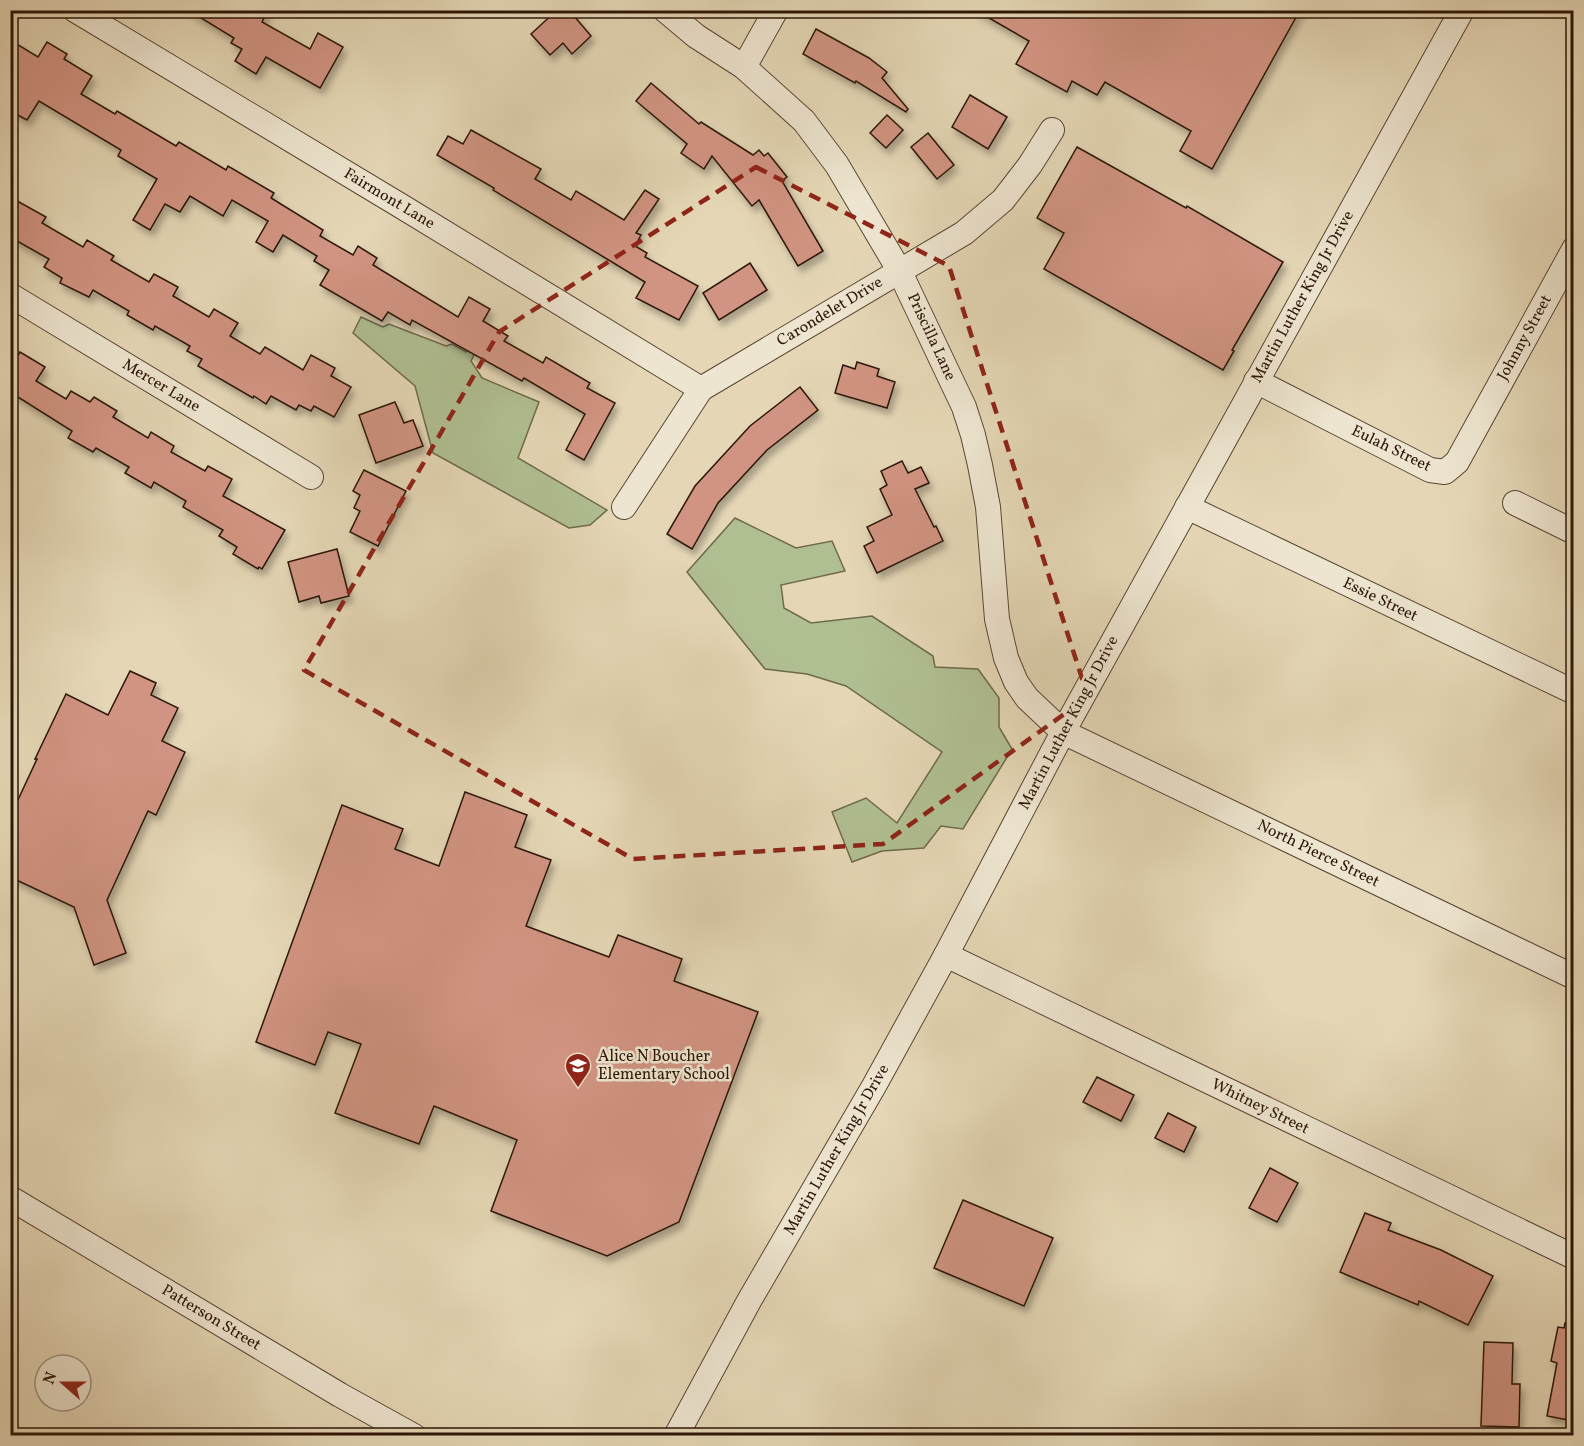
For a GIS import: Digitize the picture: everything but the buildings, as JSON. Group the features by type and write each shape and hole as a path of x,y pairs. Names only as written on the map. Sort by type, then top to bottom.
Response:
{"street":[{"name":"Fairmont Lane","path":"75,10 701,389"},
{"name":"Priscilla Lane","path":"665,10 696,36 744,67 804,121 837,165 899,270 964,407 973,435 988,507 997,619 1006,658 1016,682 1027,698 1063,732"},
{"path":"744,67 776,10"},
{"name":"Martin Luther King Jr Drive","path":"676,1436 749,1301 874,1086 946,955 1063,732 1462,10"},
{"name":"Carondelet Drive","path":"624,507 701,389 964,233 1003,200 1030,165 1052,130"},
{"name":"Johnny Street","path":"1493,396 1574,249"},
{"name":"Mercer Lane","path":"10,295 311,477"},
{"name":"Eulah Street","path":"1256,381 1437,472 1445,472 1457,462 1493,396"},
{"path":"1515,503 1574,532"},
{"name":"Essie Street","path":"1187,507 1574,692"},
{"name":"North Pierce Street","path":"1063,732 1574,977"},
{"name":"Whitney Street","path":"946,955 1574,1257"},
{"name":"Patterson Street","path":"10,1198 340,1395 414,1436"}],"highlighted area":[{"path":"756,167 949,266 1088,697 883,844 633,859 304,670 499,332"}],"green space":[{"path":"361,317 383,327 389,324 446,346 452,344 466,352 473,340 480,343 471,361 482,378 539,402 518,458 607,510 590,525 569,528 433,453 415,386 353,333"},
{"path":"735,518 796,548 832,541 845,571 781,585 784,608 811,623 872,616 933,656 935,667 978,669 999,698 999,727 1012,749 963,829 941,826 924,848 882,851 852,862 832,812 866,798 897,823 942,752 846,686 807,674 765,669 687,572"}],"place":[{"name":"Alice N Boucher Elementary School","path":"578,1089"}]}
